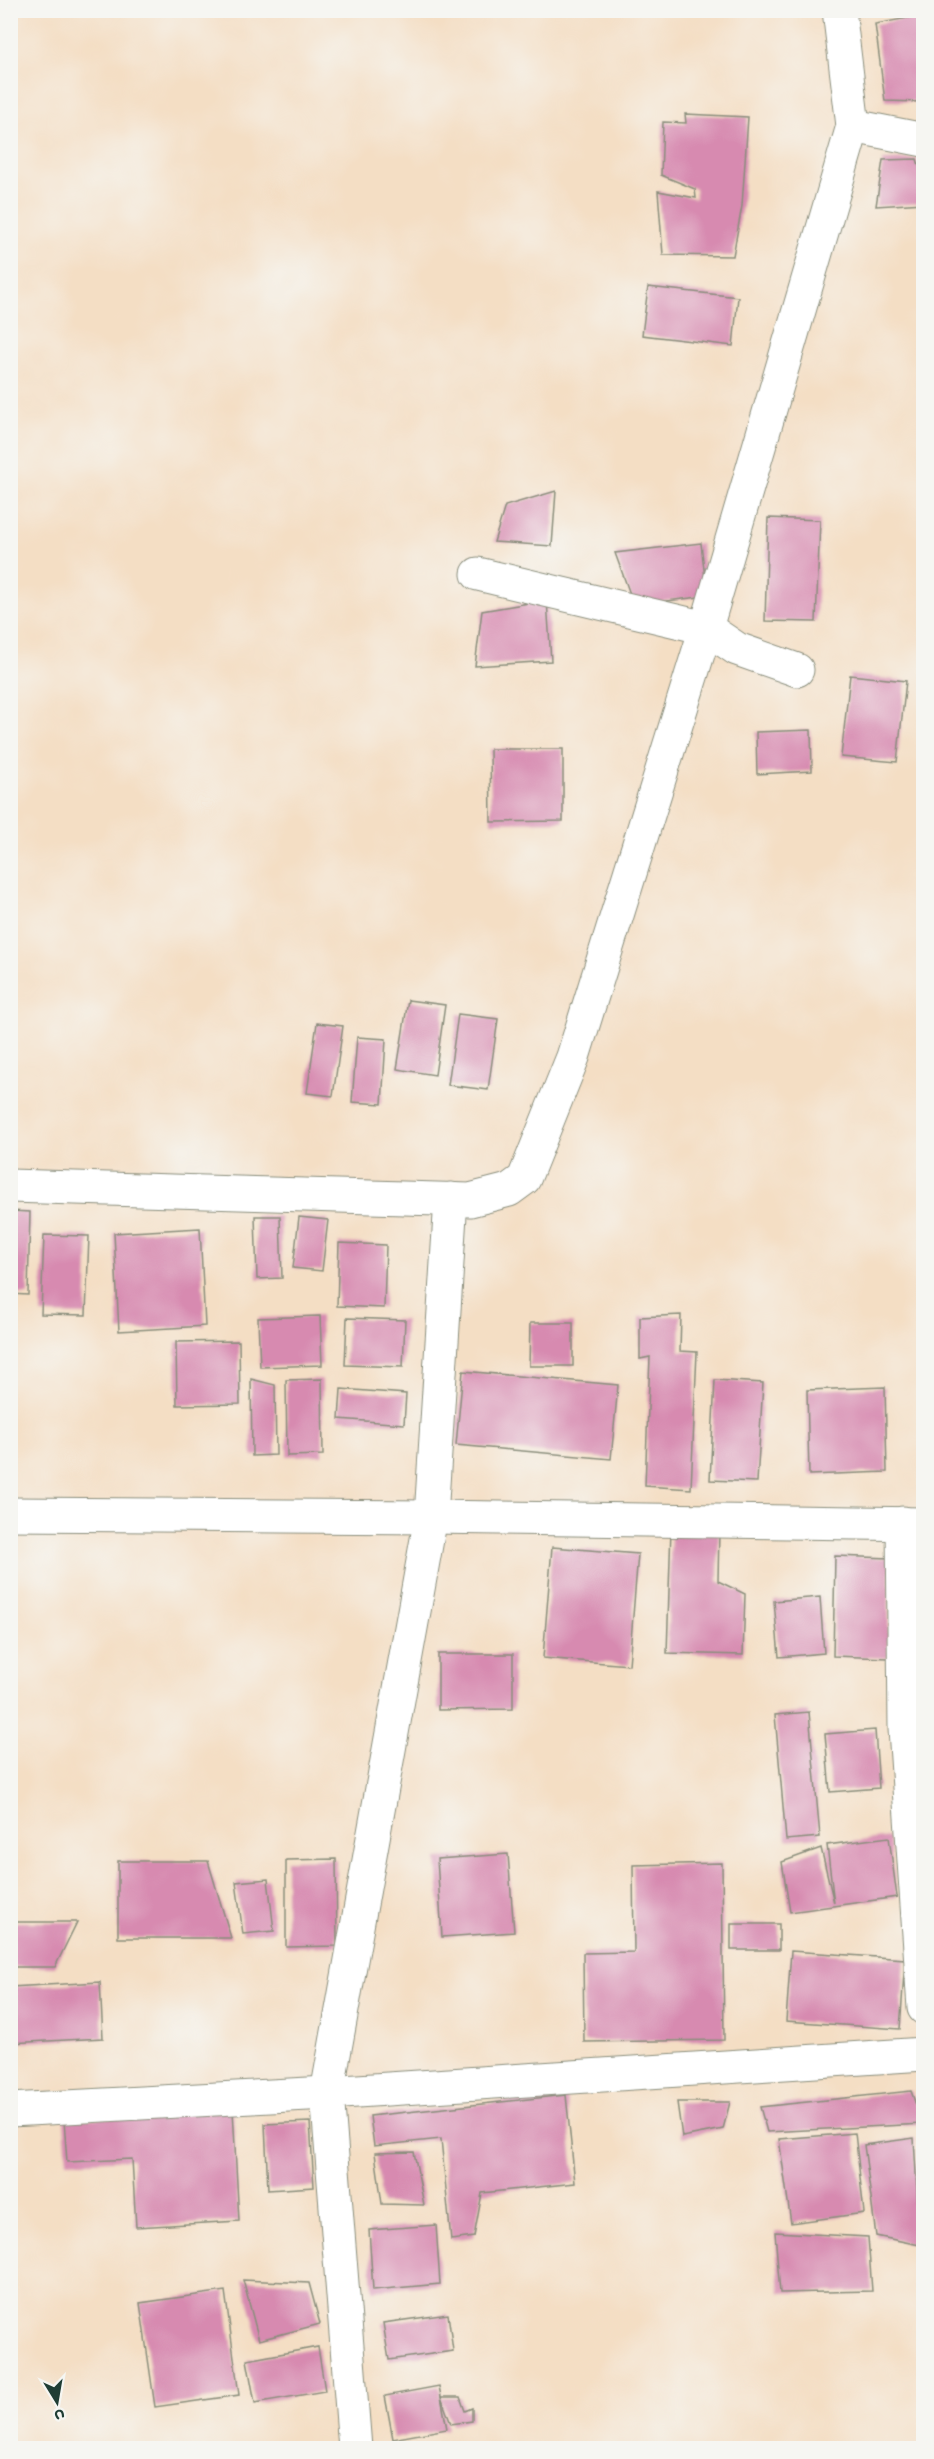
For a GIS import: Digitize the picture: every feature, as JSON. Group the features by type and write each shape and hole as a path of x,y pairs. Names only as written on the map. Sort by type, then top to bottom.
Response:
{"street":[{"path":"10,1186 470,1200 508,1190 524,1179 573,1057 706,628 854,126 839,10"},
{"path":"854,126 924,140"},
{"path":"478,574 706,628 737,649 797,670"},
{"path":"355,2448 327,2093 431,1517 451,1199"},
{"path":"10,1514 913,1524 914,1731 923,1993"},
{"path":"10,2110 327,2093 924,2054"}],"building":[{"path":"918,10 924,10 924,102 885,101 875,24 919,16"},
{"path":"685,114 748,117 742,206 733,256 663,255 658,191 696,198 695,189 661,175 663,122 686,123"},
{"path":"917,159 924,182 924,203 876,206 883,160"},
{"path":"648,287 738,297 733,346 642,335"},
{"path":"556,491 552,546 494,542 505,506"},
{"path":"768,518 820,520 816,622 765,621"},
{"path":"701,543 707,596 634,605 615,553"},
{"path":"547,600 551,661 475,666 482,611"},
{"path":"850,675 906,681 897,762 841,757"},
{"path":"811,730 812,771 757,774 756,732"},
{"path":"490,749 563,749 563,821 491,822"},
{"path":"408,1000 445,1005 435,1075 397,1069"},
{"path":"458,1014 498,1019 488,1090 448,1085"},
{"path":"317,1023 343,1026 333,1096 307,1093"},
{"path":"357,1037 386,1039 382,1104 352,1102"},
{"path":"10,1211 30,1212 28,1295 10,1294"},
{"path":"255,1216 280,1216 282,1278 257,1279"},
{"path":"299,1217 328,1220 322,1271 293,1268"},
{"path":"200,1228 205,1326 119,1331 114,1233"},
{"path":"44,1235 89,1236 86,1315 41,1314"},
{"path":"339,1243 386,1245 384,1308 337,1306"},
{"path":"681,1315 680,1351 697,1352 691,1489 645,1486 650,1357 640,1359 640,1317"},
{"path":"320,1316 322,1365 260,1367 258,1318"},
{"path":"347,1318 405,1320 403,1367 345,1365"},
{"path":"530,1323 573,1323 573,1366 529,1366"},
{"path":"239,1341 240,1404 177,1405 176,1342"},
{"path":"463,1371 618,1385 611,1459 456,1445"},
{"path":"251,1379 275,1385 276,1455 252,1456"},
{"path":"322,1379 323,1455 287,1456 286,1380"},
{"path":"715,1380 763,1383 757,1482 710,1480"},
{"path":"885,1387 887,1472 809,1475 807,1390"},
{"path":"341,1389 406,1394 404,1424 339,1419"},
{"path":"671,1528 719,1530 718,1581 745,1594 743,1655 667,1653"},
{"path":"552,1547 638,1554 629,1665 543,1658"},
{"path":"835,1556 890,1558 888,1658 833,1656"},
{"path":"820,1597 824,1653 779,1657 774,1601"},
{"path":"438,1654 513,1654 513,1709 438,1710"},
{"path":"809,1712 820,1837 786,1840 775,1715"},
{"path":"875,1730 879,1788 830,1792 825,1734"},
{"path":"889,1837 897,1897 790,1912 782,1862 821,1848 834,1903 827,1845"},
{"path":"508,1854 514,1932 442,1937 437,1859"},
{"path":"336,1859 337,1946 286,1947 286,1860"},
{"path":"118,1861 208,1861 231,1938 118,1938"},
{"path":"722,1863 724,2040 584,2042 583,1953 634,1952 633,1865"},
{"path":"268,1879 274,1931 243,1934 236,1882"},
{"path":"10,1922 77,1922 55,1967 10,1967"},
{"path":"731,1924 779,1924 779,1950 731,1950"},
{"path":"791,1951 905,1959 900,2029 786,2021"},
{"path":"100,1982 103,2038 10,2043 10,1987"},
{"path":"911,2091 923,2124 767,2132 760,2107"},
{"path":"566,2095 575,2183 482,2193 474,2237 451,2240 441,2139 374,2146 370,2116"},
{"path":"677,2102 730,2102 723,2129 682,2137"},
{"path":"233,2110 239,2221 136,2227 132,2159 67,2162 64,2120"},
{"path":"310,2122 314,2187 268,2190 265,2124"},
{"path":"855,2133 864,2213 791,2223 779,2139"},
{"path":"914,2138 920,2245 876,2236 864,2145"},
{"path":"414,2152 424,2205 382,2204 375,2153"},
{"path":"436,2225 440,2284 373,2290 369,2230"},
{"path":"775,2232 868,2237 872,2291 780,2293"},
{"path":"243,2280 309,2283 320,2324 259,2340"},
{"path":"225,2291 239,2395 155,2407 140,2303"},
{"path":"448,2314 453,2351 389,2360 383,2323"},
{"path":"318,2347 325,2391 255,2403 247,2360"},
{"path":"439,2386 447,2429 393,2439 385,2396"},
{"path":"441,2397 460,2397 465,2411 472,2408 472,2421 451,2424"}]}
